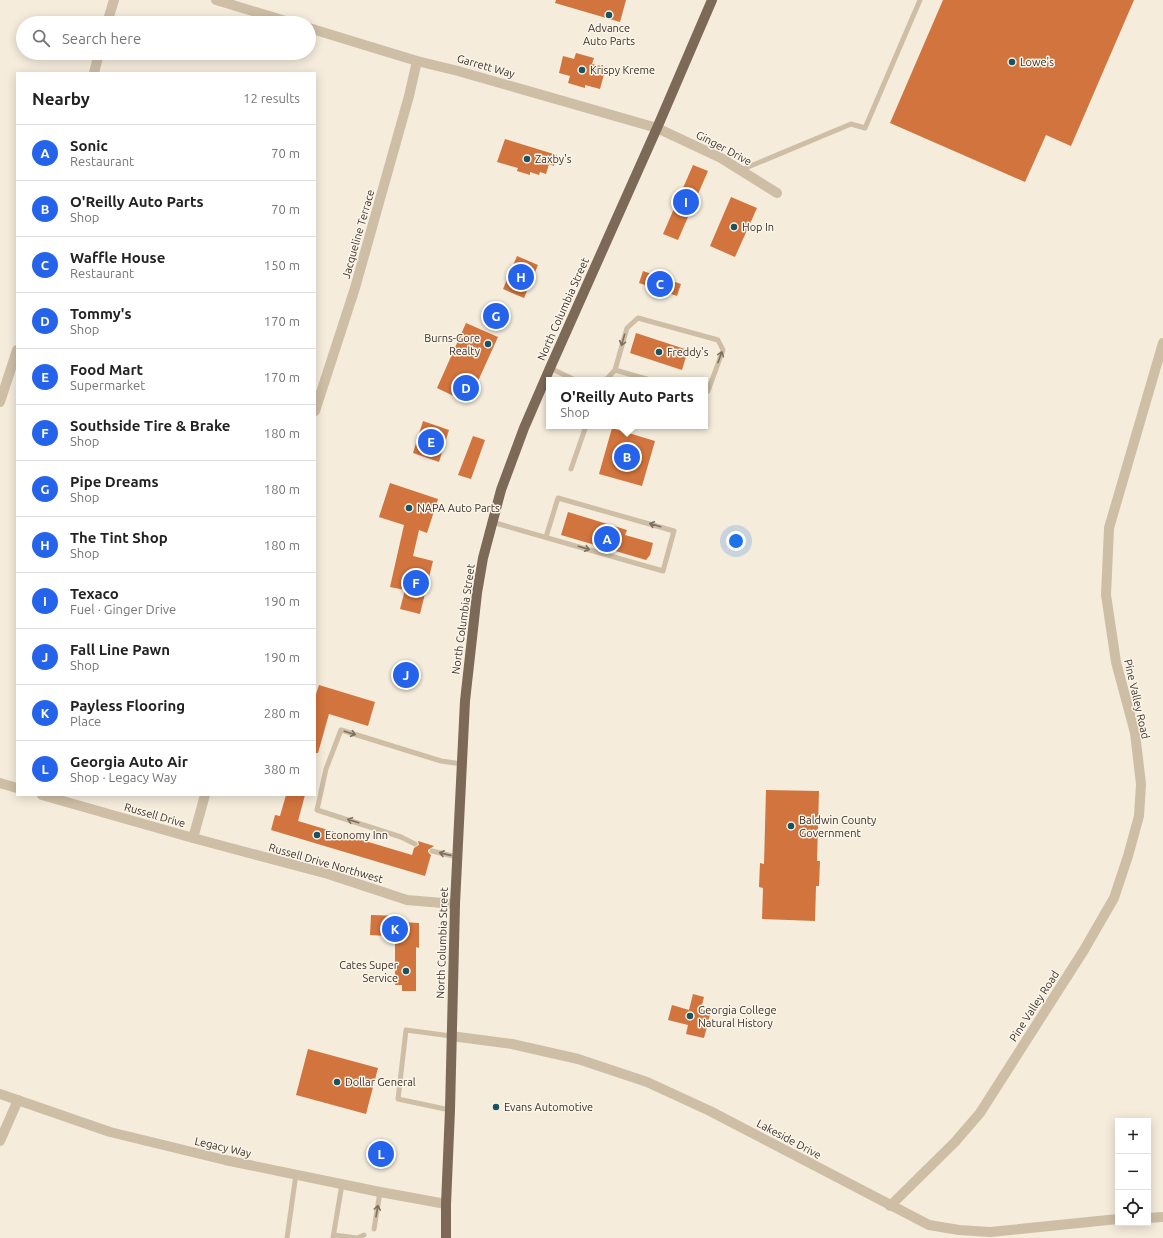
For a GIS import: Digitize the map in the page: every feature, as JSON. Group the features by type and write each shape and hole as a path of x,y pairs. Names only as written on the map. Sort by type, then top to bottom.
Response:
{"main road":[{"name":"North Columbia Street","path":"546,377 712,0"},
{"name":"North Columbia Street","path":"446,1238 457,857 465,700 477,594 492,522 512,459 546,378"}],"street":[{"path":"109,16 114,0"},
{"path":"216,0 269,16"},
{"name":"Garrett Way","path":"316,30 417,61 458,71 657,128"},
{"path":"94,72 97,60"},
{"name":"Jacqueline Terrace","path":"316,408 356,288 409,96 417,61"},
{"name":"Ginger Drive","path":"657,128 722,158 777,193"},
{"name":"Pine Valley Road","path":"890,1206 955,1142 980,1113 1084,950 1114,898 1128,856 1139,816 1141,784 1135,732 1116,662 1106,595 1109,528 1163,343"},
{"path":"0,402 16,353"},
{"path":"0,783 16,788"},
{"name":"Russell Drive","path":"45,796 192,838"},
{"path":"192,838 205,796"},
{"name":"Russell Drive Northwest","path":"192,838 328,874 407,900 455,904"},
{"name":"Lakeside Drive","path":"451,1036 512,1044 578,1059 647,1082 710,1111 890,1206 930,1225 959,1230 990,1232 1115,1219"},
{"name":"Legacy Way","path":"0,1094 110,1132 225,1160 446,1204"},
{"path":"0,1141 18,1100"},
{"path":"1151,1218 1163,1217"}],"lane":[{"path":"741,170 851,124 865,128 920,0"},
{"path":"609,377 615,370 627,328 638,318 718,340 723,350 708,391"},
{"path":"550,368 569,377"},
{"path":"615,370 640,377"},
{"path":"571,469 585,429"},
{"path":"492,522 663,571 674,531 558,498 546,537"},
{"path":"415,844 401,837 317,810 326,769 341,730 441,761 462,764"},
{"path":"432,851 457,857"},
{"path":"450,1110 398,1099 406,1030 451,1036"},
{"path":"287,1238 296,1174"},
{"path":"342,1183 334,1236 358,1238 364,1235"},
{"path":"374,1229 380,1192"}],"building":[{"name":"Advance Auto Parts","path":"556,0 626,0 620,22 555,3"},
{"name":"Lowe's","path":"943,0 1134,0 1071,146 1046,135 1025,182 890,123"},
{"name":"Krispy Kreme","path":"576,53 594,58 592,64 606,67 600,89 585,85 585,88 568,83 570,76 559,73 563,56 574,59"},
{"name":"Zaxby's","path":"505,139 557,155 554,166 549,164 546,174 540,172 539,175 530,172 530,175 517,171 518,168 497,162"},
{"path":"693,165 708,171 678,240 663,234"},
{"name":"Hop In","path":"731,197 757,208 735,257 710,246"},
{"path":"517,256 538,265 524,298 503,289"},
{"path":"643,271 681,284 677,296 639,283"},
{"path":"466,323 498,337 468,403 437,388"},
{"name":"Freddy's","path":"636,333 688,350 682,370 630,353"},
{"path":"423,421 449,430 439,462 413,453"},
{"path":"612,429 655,441 642,486 599,474"},
{"path":"473,436 485,440 471,479 458,475"},
{"path":"390,483 438,499 427,533 419,530 413,556 433,561 420,614 400,609 405,590 390,587 404,525 379,517"},
{"path":"568,512 627,530 625,535 653,543 650,555 646,560 561,535"},
{"path":"319,685 375,702 368,726 329,714 318,753 316,753 316,694"},
{"name":"Baldwin County Government","path":"766,790 819,791 817,861 820,861 819,886 816,886 815,921 762,919 763,888 759,887 760,863 764,864"},
{"name":"Economy Inn","path":"286,796 305,796 298,821 412,855 414,848 419,845 418,841 434,846 428,850 431,855 425,876 271,830 275,815 280,816"},
{"path":"371,915 402,916 402,922 419,923 419,948 416,947 416,991 402,991 402,985 395,985 395,942 386,941 386,936 370,935"},
{"name":"Georgia College Natural History","path":"693,994 704,997 701,1009 711,1011 704,1038 686,1034 688,1025 668,1020 672,1005 689,1010"},
{"name":"Dollar General","path":"308,1049 378,1068 366,1114 296,1095"}],"place":[{"name":"Advance Auto Parts","path":"609,15"},
{"name":"Lowe's","path":"1012,62"},
{"name":"Krispy Kreme","path":"582,70"},
{"name":"Zaxby's","path":"527,159"},
{"name":"Texaco","path":"686,202"},
{"name":"Hop In","path":"734,227"},
{"name":"The Tint Shop","path":"521,277"},
{"name":"Waffle House","path":"660,284"},
{"name":"Pipe Dreams","path":"496,316"},
{"name":"Burns-Gore Realty","path":"488,344"},
{"name":"Freddy's","path":"659,352"},
{"name":"Tommy's","path":"466,388"},
{"name":"Food Mart","path":"431,442"},
{"name":"O'Reilly Auto Parts","path":"627,457"},
{"name":"NAPA Auto Parts","path":"409,508"},
{"name":"Sonic","path":"607,539"},
{"name":"Southside Tire & Brake","path":"416,583"},
{"name":"Fall Line Pawn","path":"406,675"},
{"name":"Baldwin County Government","path":"791,826"},
{"name":"Economy Inn","path":"317,835"},
{"name":"Payless Flooring","path":"395,929"},
{"name":"Cates Super Service","path":"406,971"},
{"name":"Georgia College Natural History","path":"690,1016"},
{"name":"Dollar General","path":"337,1082"},
{"name":"Evans Automotive","path":"496,1107"},
{"name":"Georgia Auto Air","path":"381,1154"}]}
